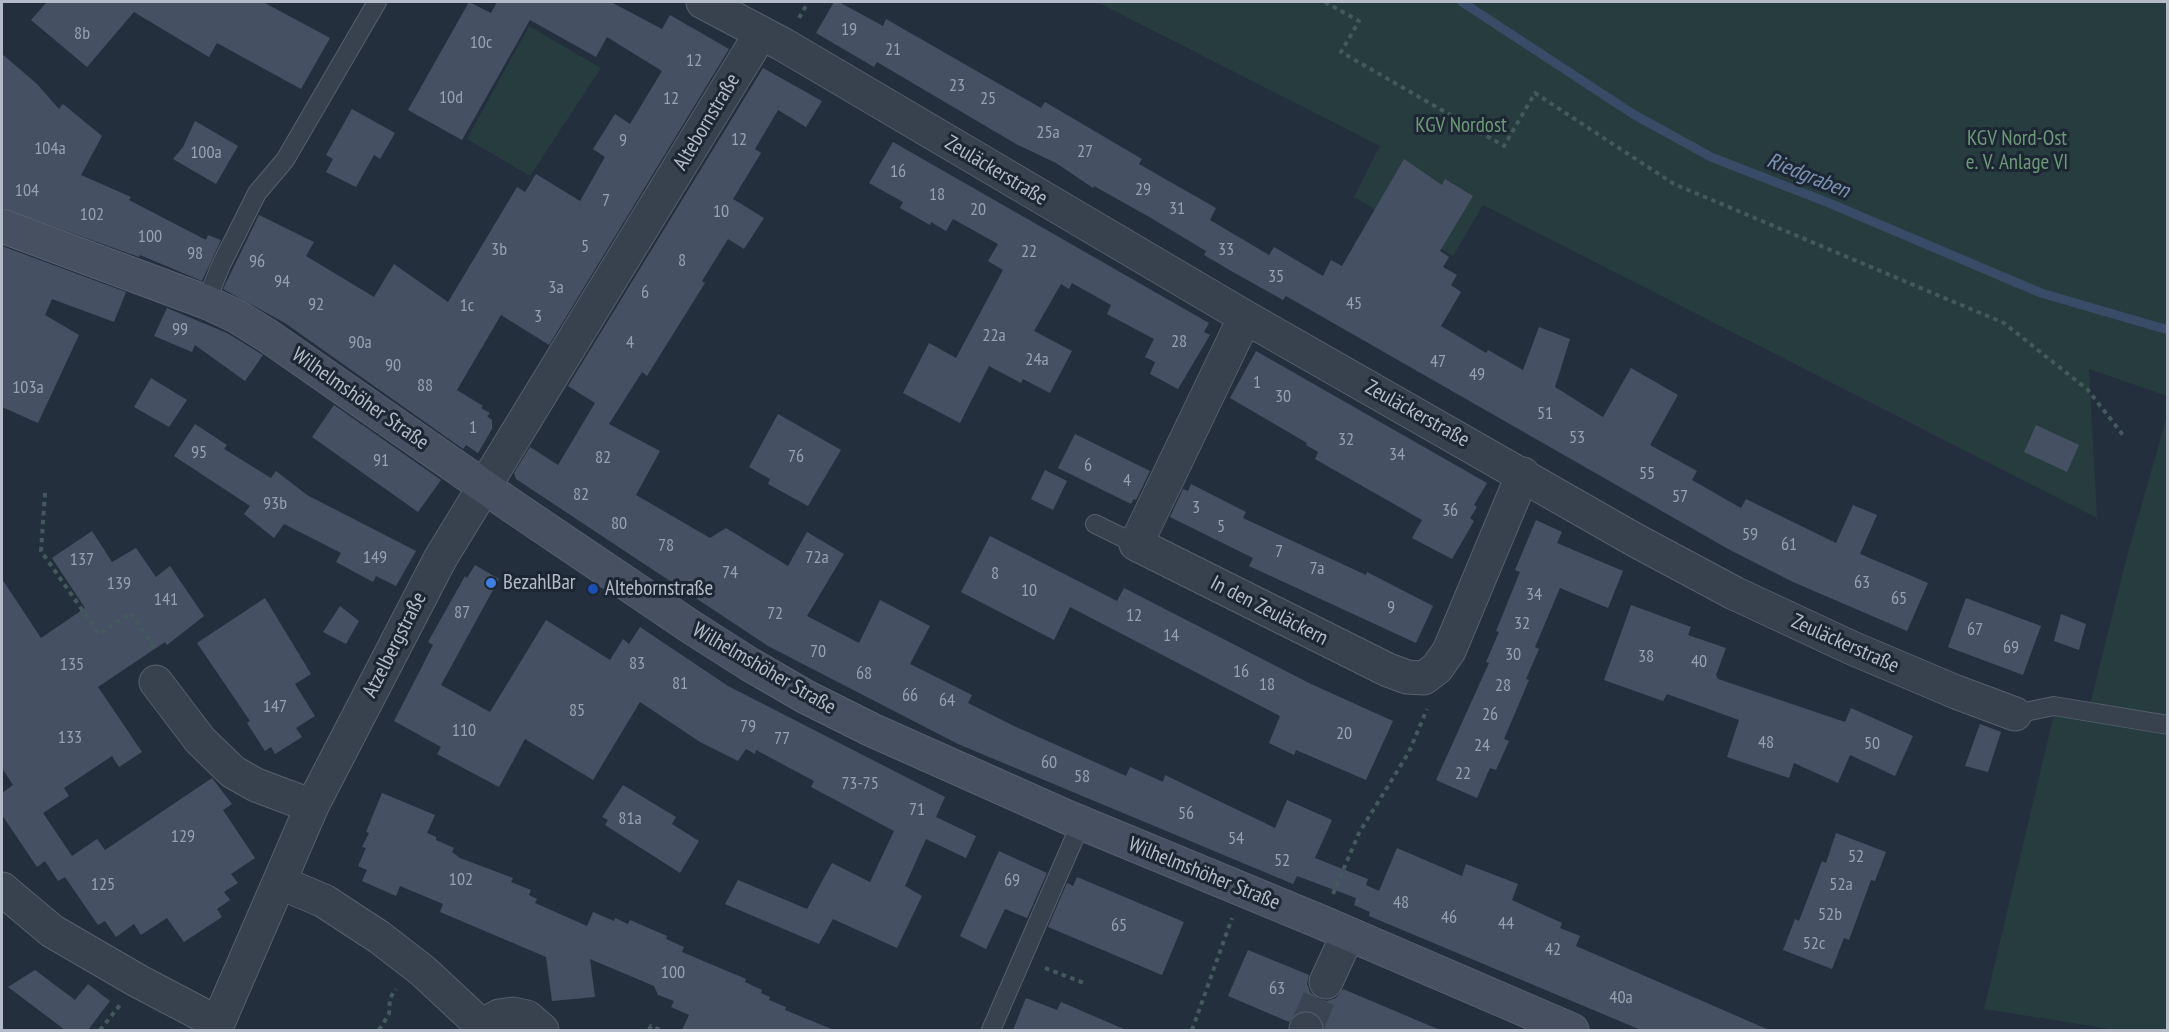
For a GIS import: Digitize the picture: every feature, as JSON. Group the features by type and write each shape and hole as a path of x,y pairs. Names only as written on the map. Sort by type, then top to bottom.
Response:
{"main road":[{"name":"Wilhelmshöher Straße","path":"2,226 207,302 268,336 485,488 701,633 787,686 872,730 1081,824 1334,928 1572,1030"}],"street":[{"name":"Zeuläckerstraße","path":"703,2 761,33 1245,317 1635,540 1734,593 1852,648 2014,714"},
{"name":"Altebornstraße","path":"485,488 761,33"},
{"path":"1136,544 1245,317"},
{"path":"1424,678 1437,668 1449,651 1523,474"},
{"name":"Atzelbergstraße","path":"2,889 52,931 217,1027 312,806 440,559 485,488"},
{"name":"In den Zeuläckern","path":"1136,544 1388,670 1407,677 1424,678"},
{"path":"156,682 200,740 233,772 256,785 312,806"},
{"path":"279,882 324,901 379,937 423,971 480,1028 499,1016 513,1014 527,1017 542,1030"},
{"path":"1326,982 1334,928"}],"lane":[{"path":"207,302 221,265 257,193 285,160 377,2"},
{"path":"1095,524 1136,544"},
{"name":"Zeuläckerstraße","path":"2014,714 2054,706 2168,725"},
{"path":"991,1030 1081,824"}],"path":[{"path":"1325,2 1359,21 1341,52 1504,146 1535,93 1674,184 2004,323 2088,390 2123,435"},
{"path":"45,494 41,551 99,634 131,613 169,668 156,682"},
{"path":"1334,928 1359,832 1404,762 1429,706 1424,678"},
{"path":"1192,1030 1244,891"},
{"path":"1022,959 1084,983"},
{"path":"379,1030 389,1014 390,998 401,981"},
{"path":"649,1030 651,1026 660,1030"}],"green space":[{"path":"1097,2 2167,2 2167,396 2089,369 2097,518 1483,205 1453,256 1354,197 1380,146"},
{"path":"529,26 601,68 530,176 467,139"},
{"path":"2167,416 2167,718 2090,704 2128,552"},
{"path":"2054,714 2167,735 2167,1030 2117,1030 1984,1009"}],"building":[{"path":"47,2 263,2 330,38 301,89 217,43 209,57 134,12 87,67 31,20"},
{"path":"469,2 491,13 497,2 611,2 662,29 670,15 729,49 549,345 501,315 457,390 490,413 487,416 492,420 492,429 478,453 466,445 463,449 285,323 223,289 259,215 314,242 306,256 374,297 394,264 448,302 517,187 525,192 536,174 580,201 605,157 593,149 615,114 630,124 662,71 607,37 596,57 530,20 462,140 408,110"},
{"path":"834,2 839,2 883,26 886,19 1041,108 1045,102 1142,159 1139,164 1216,208 1210,220 1269,255 1274,247 1323,276 1331,260 1342,266 1404,159 1442,185 1445,179 1473,196 1440,251 1449,257 1443,267 1457,275 1451,285 1461,292 1441,326 1486,353 1488,350 1523,370 1539,327 1570,339 1555,387 1603,417 1631,368 1678,395 1650,445 1697,471 1692,480 1741,508 1746,499 1836,543 1853,505 1877,515 1860,554 1928,583 1907,631 1793,582 1730,550 1286,296 1283,300 1233,272 1204,255 1206,251 1094,186 1093,188 1056,163 1016,144 877,62 874,67 816,33"},
{"path":"2,54 37,84 59,109 63,104 102,136 81,175 131,197 129,200 206,240 208,235 221,240 202,281 140,255 139,257 2,208"},
{"path":"763,68 822,101 806,127 778,110 755,149 761,153 733,199 764,218 744,249 728,239 702,281 705,283 647,376 642,372 609,424 660,451 636,495 710,538 726,528 788,566 807,532 844,554 807,616 859,643 880,600 930,626 910,664 972,695 968,703 1014,726 1126,776 1130,767 1163,782 1165,775 1275,828 1287,800 1332,820 1315,858 1368,879 1366,885 1379,891 1397,848 1462,876 1466,864 1518,884 1512,900 1562,923 1560,928 1580,936 1576,946 1769,1030 1641,1030 1369,916 1370,912 1354,905 1356,898 1297,876 1293,884 958,744 768,646 516,479 514,473 530,447 558,465 595,403 568,386"},
{"path":"352,109 395,133 380,159 374,155 356,187 326,172 333,159 326,155"},
{"path":"195,121 238,146 216,184 173,159 183,147"},
{"path":"893,142 1209,323 1204,332 1210,335 1178,389 1150,374 1155,362 1145,357 1154,339 1107,314 1111,305 1072,283 1069,289 1061,284 1034,331 1072,351 1050,393 1023,379 1021,383 989,366 960,423 903,393 929,343 956,358 1003,270 988,261 998,244 953,219 946,231 931,222 930,225 900,208 903,202 869,183"},
{"path":"2,246 126,292 114,322 52,299 45,315 79,335 38,423 2,407"},
{"path":"167,308 227,333 263,355 245,381 195,345 192,352 154,336"},
{"path":"1256,351 1487,483 1474,505 1477,507 1470,518 1474,521 1452,559 1412,538 1422,520 1315,459 1318,452 1306,445 1307,443 1230,398"},
{"path":"151,378 187,400 169,427 134,407"},
{"path":"334,405 441,480 418,512 312,437"},
{"path":"778,414 841,450 808,506 768,484 770,479 749,467"},
{"path":"195,424 227,445 224,449 271,478 276,471 307,495 416,551 396,586 376,576 373,582 336,562 341,553 284,524 274,538 244,514 250,506 174,456"},
{"path":"2036,425 2079,445 2067,472 2024,452"},
{"path":"1075,434 1150,471 1136,500 1134,499 1131,504 1058,468"},
{"path":"1045,470 1067,481 1053,510 1031,499"},
{"path":"1191,484 1246,512 1243,518 1366,575 1367,572 1433,606 1416,643 1249,566 1253,558 1170,517 1183,489 1188,491"},
{"path":"1536,520 1562,532 1557,543 1623,571 1608,608 1560,588 1535,647 1539,649 1526,679 1529,680 1504,739 1509,741 1496,770 1490,768 1477,798 1436,780 1489,663 1486,662 1499,632 1496,631 1520,572 1515,570"},
{"path":"92,531 112,562 136,548 156,577 170,566 204,616 167,645 165,642 98,687 142,752 119,767 112,756 64,788 69,796 43,813 72,856 97,839 105,850 212,778 232,804 223,810 255,858 231,874 238,883 224,892 230,900 217,909 222,917 184,942 167,918 141,935 134,924 116,937 105,921 98,925 65,877 58,881 45,861 37,867 2,815 2,793 13,785 2,768 2,579 41,638 85,608 52,558"},
{"path":"990,536 1117,601 1124,588 1311,684 1393,721 1366,780 1296,750 1294,755 1269,743 1280,716 1070,607 1054,640 961,592"},
{"path":"475,565 499,579 441,685 490,712 546,620 610,660 623,639 629,644 640,627 728,686 945,797 936,817 976,836 966,858 926,839 905,886 922,896 897,948 833,919 819,944 725,904 738,880 807,909 832,863 870,882 894,831 811,787 814,781 756,750 755,754 746,749 738,761 700,742 640,702 593,780 525,739 499,787 437,754 441,747 394,721 433,645 428,642 465,576 467,578"},
{"path":"265,598 311,674 295,684 315,716 296,728 302,737 275,754 271,747 265,751 247,723 250,721 197,643"},
{"path":"1966,598 2041,626 2023,675 1948,647"},
{"path":"1631,605 1691,627 1688,635 1726,648 1716,675 1718,679 1845,722 1851,708 1913,736 1895,776 1850,755 1838,783 1794,763 1789,778 1727,757 1739,720 1667,694 1663,701 1604,680"},
{"path":"340,606 359,621 346,644 323,632"},
{"path":"2061,614 2086,624 2079,650 2054,641"},
{"path":"1980,724 2001,732 1988,772 1965,766"},
{"path":"623,785 676,817 672,824 699,841 680,873 605,825 608,820 602,817"},
{"path":"382,793 435,815 427,833 454,848 452,852 460,858 513,878 511,882 531,890 529,895 537,899 535,903 587,926 593,912 614,921 615,918 628,924 630,920 667,936 666,939 684,947 682,952 746,979 745,982 762,990 761,993 770,997 769,1000 786,1007 785,1010 834,1030 682,1030 689,1015 671,1007 674,1001 658,995 654,986 590,959 595,997 552,1001 546,957 440,912 443,904 400,886 396,896 362,881 367,870 358,866 366,848 362,847"},
{"path":"1836,833 1886,852 1875,881 1871,880 1849,940 1844,938 1832,969 1783,950 1795,919 1799,921 1822,861 1826,863"},
{"path":"999,851 1047,873 1027,918 1005,909 986,949 960,936"},
{"path":"1077,877 1184,922 1162,975 1048,927 1067,883 1073,886"},
{"path":"1248,950 1309,975 1307,984 1310,992 1319,999 1327,1001 1336,998 1343,989 1440,1030 1325,1030 1322,1020 1315,1013 1307,1010 1297,1013 1289,1022 1228,996"},
{"path":"35,970 75,1000 88,984 110,1001 88,1030 65,1030 8,987"},
{"path":"1026,998 1057,1010 1061,1002 1126,1030 1013,1030"}],"waterway":[{"name":"Riedgraben","path":"1462,2 1633,114 1711,157 1829,203 2041,293 2168,330"}],"tunnel":[{"path":"1306,1029 1326,982"}],"place":[{"name":"BezahlBar","path":"491,583"},
{"name":"Altebornstraße","path":"593,589"}],"park label":[{"name":"KGV Nordost","path":"1461,126"},
{"name":"KGV Nord-Ost e. V. Anlage VI","path":"2017,151"}]}
